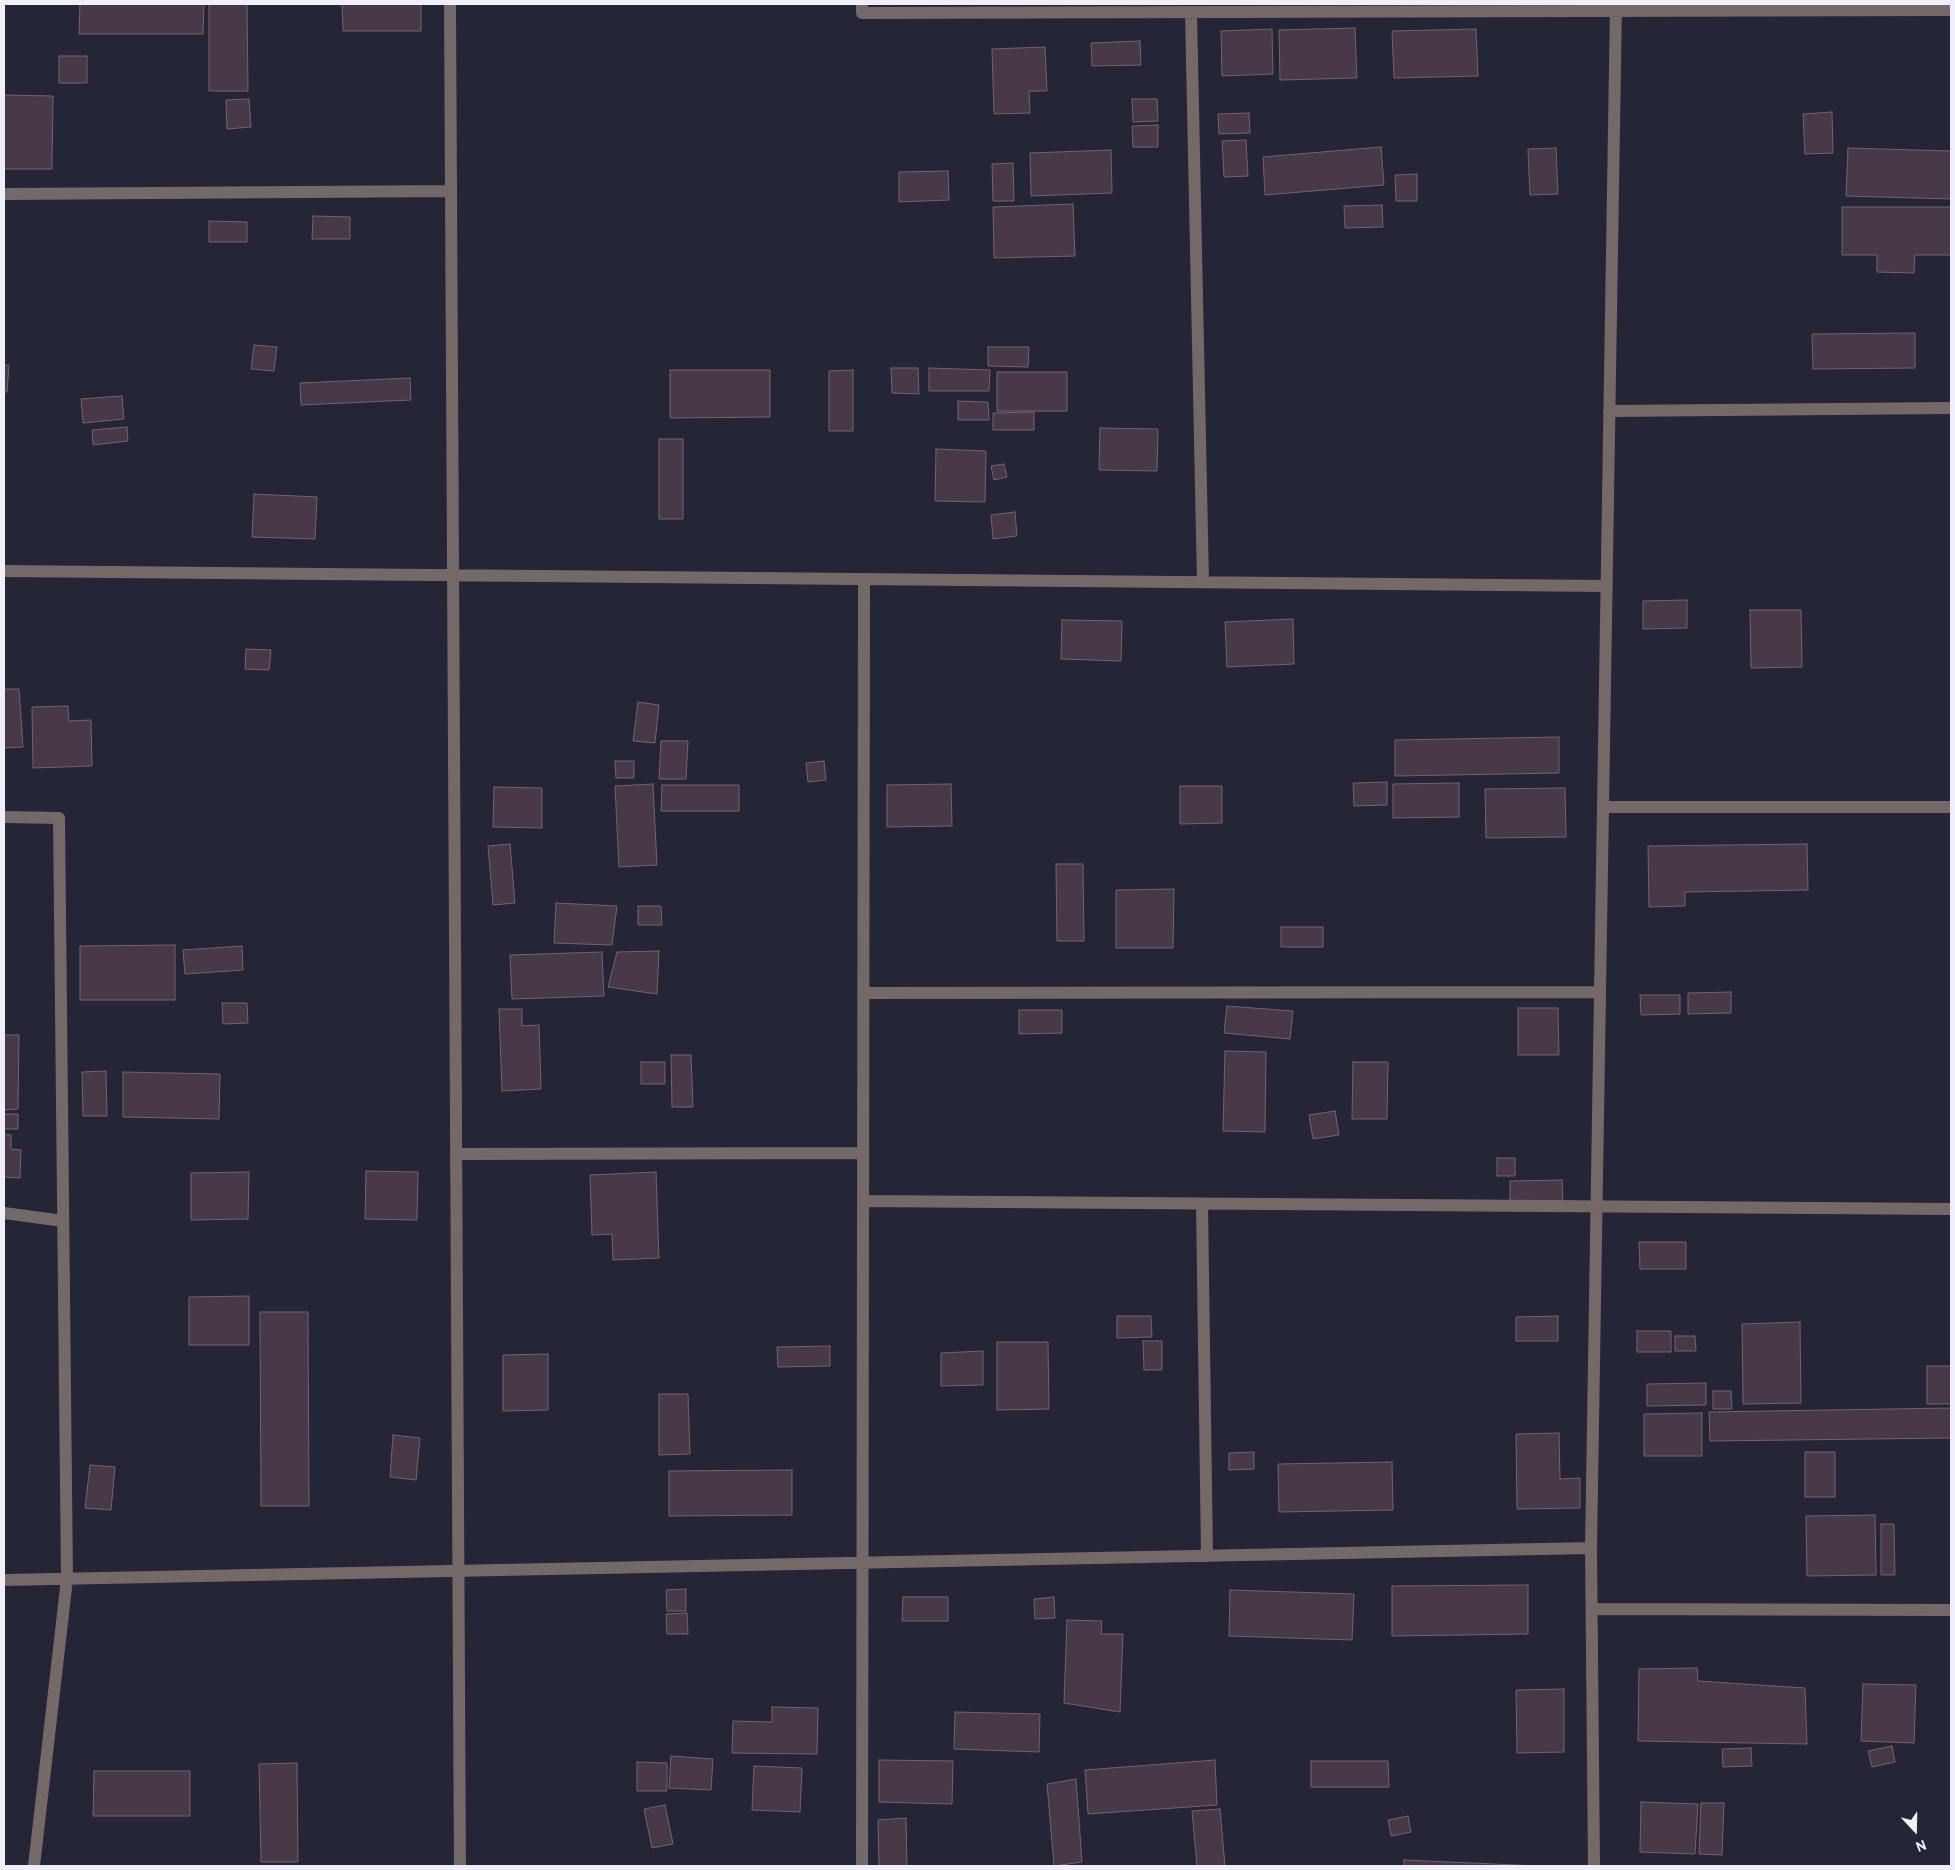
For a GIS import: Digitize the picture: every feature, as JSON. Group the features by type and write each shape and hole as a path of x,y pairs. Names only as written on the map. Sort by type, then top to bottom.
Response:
{"street":[{"path":"450,4 460,1866"},
{"path":"862,4 862,13 1191,12 1616,7 1951,10"},
{"path":"1594,1866 1591,1548 1616,7"},
{"path":"1191,12 1203,582"},
{"path":"4,194 451,191"},
{"path":"1609,411 1951,408"},
{"path":"4,571 1606,586"},
{"path":"862,1866 864,580"},
{"path":"1603,807 1951,807"},
{"path":"4,817 59,818 67,1579 34,1866"},
{"path":"863,993 1600,992"},
{"path":"456,1154 862,1153"},
{"path":"863,1201 1951,1209"},
{"path":"1202,1204 1207,1556"},
{"path":"4,1214 63,1221"},
{"path":"4,1580 1591,1548"},
{"path":"1592,1609 1951,1610"}],"building":[{"path":"80,4 204,4 203,34 79,34"},
{"path":"209,4 247,4 248,91 209,91"},
{"path":"342,4 421,4 421,31 343,31"},
{"path":"1355,28 1357,78 1280,80 1279,30"},
{"path":"1272,29 1273,74 1222,76 1221,31"},
{"path":"1476,29 1478,76 1394,78 1392,31"},
{"path":"1140,41 1141,65 1092,66 1091,43"},
{"path":"1045,47 1047,91 1029,91 1030,113 994,114 992,49"},
{"path":"59,56 87,56 87,83 59,83"},
{"path":"4,95 53,96 52,169 4,169"},
{"path":"249,99 251,127 227,129 226,100"},
{"path":"1132,99 1157,99 1158,121 1133,122"},
{"path":"1832,112 1833,153 1805,154 1803,114"},
{"path":"1249,113 1250,133 1219,134 1218,114"},
{"path":"1158,125 1158,147 1133,147 1132,126"},
{"path":"1246,140 1248,176 1224,177 1222,141"},
{"path":"1381,147 1384,185 1265,195 1263,157"},
{"path":"1556,148 1558,194 1530,195 1528,149"},
{"path":"1848,148 1951,151 1951,199 1846,196"},
{"path":"1111,150 1112,193 1031,196 1030,153"},
{"path":"1013,163 1014,201 993,201 992,164"},
{"path":"948,171 949,200 899,202 899,172"},
{"path":"1417,174 1417,201 1396,201 1395,175"},
{"path":"1073,204 1075,256 994,258 993,207"},
{"path":"1382,205 1383,227 1345,228 1344,206"},
{"path":"1842,207 1951,207 1951,255 1915,255 1914,273 1877,272 1877,255 1842,255"},
{"path":"313,216 350,217 350,239 312,239"},
{"path":"209,221 247,222 247,242 209,242"},
{"path":"1915,333 1915,368 1813,369 1812,334"},
{"path":"254,345 277,347 274,371 251,369"},
{"path":"988,347 1029,347 1028,367 988,366"},
{"path":"4,365 9,365 7,392 4,392"},
{"path":"891,368 918,368 919,394 892,393"},
{"path":"929,368 990,370 989,391 929,391"},
{"path":"670,370 770,370 770,417 670,418"},
{"path":"853,370 853,431 829,431 829,371"},
{"path":"997,372 1067,372 1067,411 997,411"},
{"path":"410,378 411,400 301,405 300,383"},
{"path":"122,396 124,419 83,423 81,399"},
{"path":"958,401 988,402 989,420 958,420"},
{"path":"1034,412 1034,430 993,430 993,413"},
{"path":"127,427 128,441 93,445 92,430"},
{"path":"1100,428 1158,429 1157,471 1099,470"},
{"path":"659,439 683,439 683,519 659,519"},
{"path":"936,449 986,451 985,502 935,501"},
{"path":"1004,464 1007,477 994,480 991,466"},
{"path":"254,494 317,497 315,539 252,537"},
{"path":"1015,512 1017,536 993,539 991,515"},
{"path":"1687,600 1687,628 1643,629 1643,601"},
{"path":"1750,610 1801,610 1802,667 1751,668"},
{"path":"1293,619 1294,664 1227,667 1225,622"},
{"path":"1062,620 1122,621 1121,661 1061,659"},
{"path":"246,649 271,650 269,670 245,669"},
{"path":"4,689 19,689 23,747 4,748"},
{"path":"638,702 659,705 655,743 633,741"},
{"path":"68,706 69,721 91,720 92,766 33,768 32,707"},
{"path":"1559,737 1559,773 1395,776 1395,740"},
{"path":"661,741 688,741 686,779 659,779"},
{"path":"615,761 634,761 634,778 616,778"},
{"path":"824,761 826,780 808,782 806,763"},
{"path":"1387,782 1387,805 1354,806 1353,783"},
{"path":"1459,783 1459,817 1393,818 1393,784"},
{"path":"653,784 657,865 619,867 615,786"},
{"path":"951,784 952,826 887,827 887,785"},
{"path":"662,785 739,785 739,811 661,811"},
{"path":"1180,786 1222,786 1222,823 1180,824"},
{"path":"494,787 542,788 542,828 493,827"},
{"path":"1565,788 1566,837 1486,838 1485,789"},
{"path":"510,844 515,903 493,905 488,846"},
{"path":"1807,844 1808,890 1685,892 1685,906 1649,907 1648,846"},
{"path":"1056,864 1083,864 1084,941 1057,941"},
{"path":"1174,889 1173,948 1116,948 1116,890"},
{"path":"556,903 617,906 612,945 554,943"},
{"path":"638,906 661,906 662,925 638,925"},
{"path":"1281,927 1323,927 1323,947 1281,947"},
{"path":"175,945 175,1000 80,1000 80,946"},
{"path":"242,946 243,970 185,974 183,950"},
{"path":"659,951 657,994 608,987 617,952"},
{"path":"602,952 604,996 512,999 510,955"},
{"path":"1731,992 1731,1013 1688,1014 1688,993"},
{"path":"1640,995 1680,995 1680,1014 1641,1015"},
{"path":"222,1003 247,1003 248,1023 223,1024"},
{"path":"1227,1006 1293,1011 1290,1039 1224,1033"},
{"path":"1518,1008 1558,1008 1559,1055 1518,1055"},
{"path":"499,1009 522,1009 522,1026 539,1025 541,1089 502,1091"},
{"path":"1019,1010 1062,1010 1062,1033 1019,1034"},
{"path":"4,1035 19,1035 18,1109 4,1110"},
{"path":"1225,1051 1266,1052 1265,1132 1223,1131"},
{"path":"671,1055 691,1055 693,1107 672,1107"},
{"path":"641,1062 665,1062 665,1084 641,1084"},
{"path":"1353,1062 1388,1062 1387,1119 1352,1119"},
{"path":"106,1071 107,1116 83,1116 82,1072"},
{"path":"123,1072 220,1074 219,1119 123,1117"},
{"path":"1335,1111 1339,1135 1313,1139 1309,1115"},
{"path":"4,1114 18,1114 18,1129 4,1129"},
{"path":"4,1134 11,1135 11,1149 21,1150 20,1178 4,1177"},
{"path":"1497,1158 1515,1158 1515,1176 1497,1176"},
{"path":"366,1171 418,1172 417,1220 365,1219"},
{"path":"249,1172 248,1219 191,1220 191,1173"},
{"path":"656,1172 659,1258 613,1260 612,1234 592,1235 590,1175"},
{"path":"1562,1180 1563,1203 1510,1203 1510,1181"},
{"path":"1639,1242 1686,1242 1686,1269 1640,1269"},
{"path":"249,1296 249,1345 189,1345 189,1297"},
{"path":"260,1312 308,1312 309,1506 261,1506"},
{"path":"1117,1316 1151,1316 1152,1337 1117,1338"},
{"path":"1558,1316 1558,1341 1516,1341 1516,1317"},
{"path":"1800,1322 1801,1403 1743,1404 1742,1324"},
{"path":"1637,1331 1671,1331 1671,1352 1637,1352"},
{"path":"1675,1336 1695,1336 1696,1351 1675,1351"},
{"path":"1143,1341 1162,1341 1162,1370 1144,1370"},
{"path":"997,1342 1048,1342 1049,1409 997,1410"},
{"path":"830,1346 830,1366 778,1367 777,1347"},
{"path":"983,1351 983,1385 941,1386 941,1353"},
{"path":"548,1354 548,1410 503,1411 503,1355"},
{"path":"1927,1366 1951,1366 1951,1404 1927,1404"},
{"path":"1706,1383 1706,1405 1647,1406 1647,1384"},
{"path":"1713,1391 1731,1391 1732,1409 1713,1409"},
{"path":"659,1394 688,1394 690,1454 659,1455"},
{"path":"1951,1408 1951,1438 1710,1441 1709,1412"},
{"path":"1702,1413 1702,1456 1644,1456 1644,1414"},
{"path":"1559,1433 1560,1479 1580,1478 1580,1508 1517,1509 1516,1434"},
{"path":"393,1435 420,1438 416,1480 390,1477"},
{"path":"1254,1452 1254,1469 1229,1470 1229,1453"},
{"path":"1805,1452 1835,1452 1835,1497 1805,1497"},
{"path":"1392,1462 1393,1510 1279,1512 1278,1464"},
{"path":"90,1465 115,1467 111,1510 85,1508"},
{"path":"792,1470 792,1515 669,1516 669,1471"},
{"path":"1875,1515 1876,1575 1807,1576 1806,1516"},
{"path":"1881,1524 1894,1524 1895,1575 1881,1575"},
{"path":"1528,1585 1528,1634 1392,1636 1392,1586"},
{"path":"686,1589 686,1611 667,1611 666,1590"},
{"path":"1230,1590 1354,1594 1352,1640 1229,1636"},
{"path":"903,1597 948,1597 948,1621 902,1621"},
{"path":"1054,1597 1055,1618 1035,1619 1034,1599"},
{"path":"687,1613 688,1634 667,1634 666,1614"},
{"path":"1067,1620 1102,1621 1101,1634 1123,1634 1120,1712 1064,1703"},
{"path":"1697,1668 1698,1681 1805,1688 1807,1744 1638,1741 1639,1669"},
{"path":"1863,1684 1916,1685 1914,1743 1861,1741"},
{"path":"1564,1689 1564,1752 1517,1753 1516,1690"},
{"path":"772,1707 818,1708 817,1754 732,1753 733,1721 772,1722"},
{"path":"955,1712 1040,1714 1039,1752 954,1749"},
{"path":"1892,1746 1895,1762 1872,1767 1868,1751"},
{"path":"1751,1748 1752,1766 1723,1767 1722,1749"},
{"path":"671,1756 713,1759 711,1790 669,1788"},
{"path":"879,1760 953,1761 952,1804 879,1802"},
{"path":"1215,1760 1217,1805 1088,1814 1085,1770"},
{"path":"1311,1761 1388,1761 1389,1787 1311,1787"},
{"path":"637,1762 667,1763 667,1791 637,1791"},
{"path":"297,1763 298,1862 261,1862 259,1764"},
{"path":"754,1766 802,1768 800,1812 752,1810"},
{"path":"94,1771 190,1771 190,1816 93,1816"},
{"path":"1076,1779 1082,1862 1054,1866 1047,1784"},
{"path":"1641,1802 1698,1804 1695,1854 1640,1852"},
{"path":"1701,1803 1724,1803 1722,1855 1699,1854"},
{"path":"665,1805 673,1844 652,1848 644,1809"},
{"path":"1220,1809 1225,1866 1197,1866 1192,1811"},
{"path":"1408,1816 1411,1832 1391,1836 1388,1820"},
{"path":"906,1818 907,1866 879,1866 878,1820"},
{"path":"1404,1860 1539,1866 1404,1866"}]}
